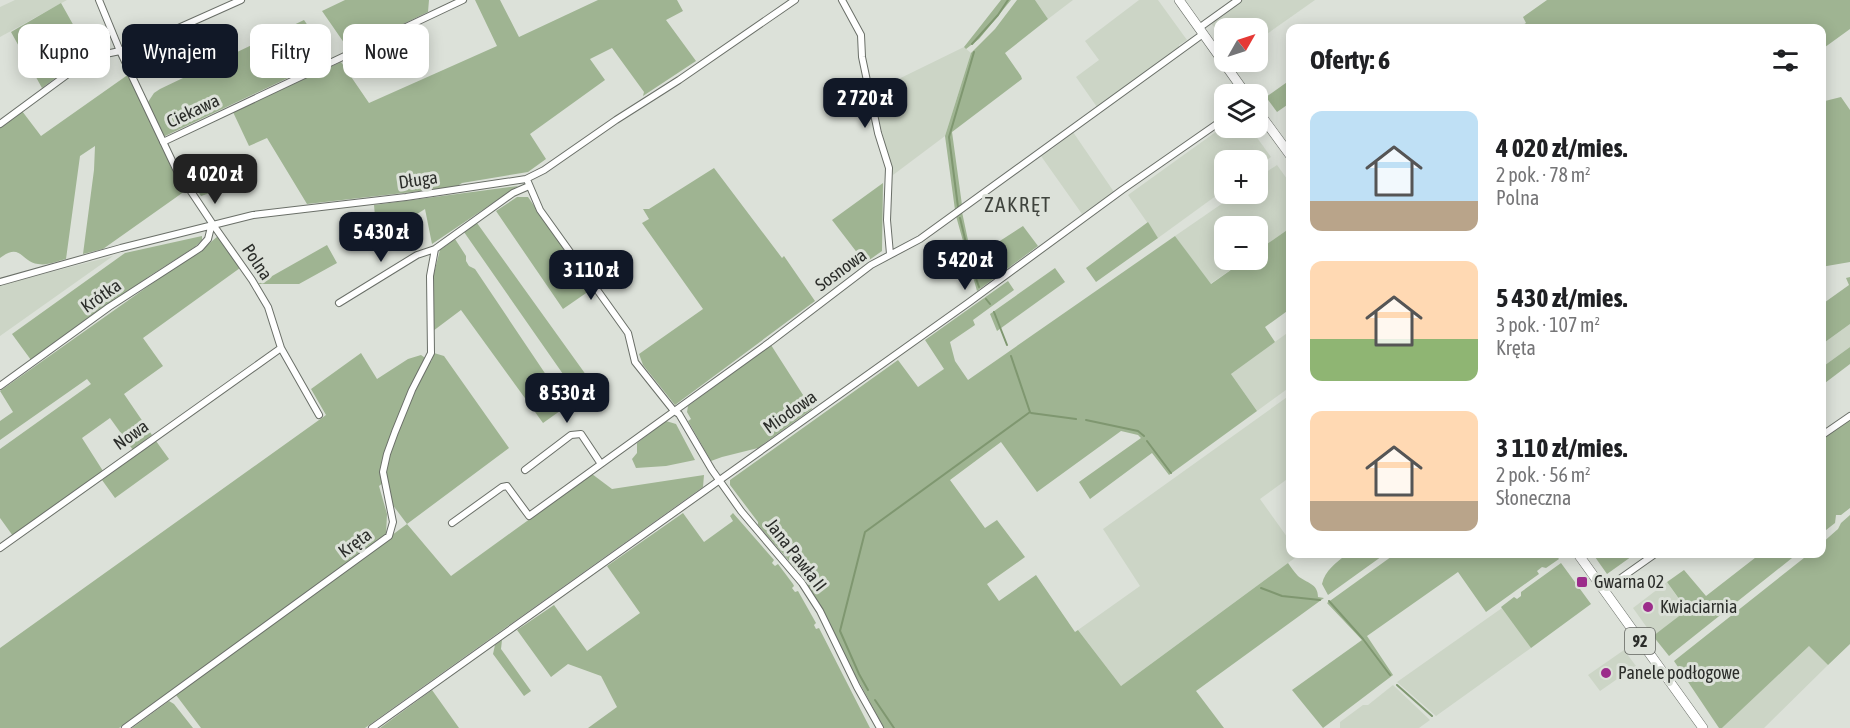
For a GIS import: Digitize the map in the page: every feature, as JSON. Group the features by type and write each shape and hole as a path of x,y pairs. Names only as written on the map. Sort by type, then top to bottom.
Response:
{"main road":[{"path":"1179,0 1239,84"},
{"path":"1268,125 1286,150"},
{"name":"92","path":"1581,558 1703,728"}],"street":[{"name":"Polna","path":"99,0 120,51 176,169 268,307 281,348 319,415"},
{"path":"0,124 88,58 120,51 241,0"},
{"name":"Ciekawa","path":"163,142 463,0"},
{"name":"Długa","path":"0,282 252,215 528,182 795,0"},
{"path":"842,0 861,35 862,57 878,133 889,168 887,220 890,254"},
{"name":"Sosnowa","path":"452,523 502,487 507,486 530,516 770,342 871,265 920,239 1201,31 1238,0"},
{"name":"Miodowa","path":"372,728 1214,126"},
{"path":"339,303 417,255 435,249 528,182"},
{"name":"Jana Pawła II","path":"528,182 540,210 628,333 635,362 684,421 741,512 802,583 820,611 880,728"},
{"name":"Krótka","path":"0,386 109,307 200,248 208,239 213,227"},
{"name":"Kręta","path":"125,728 389,536 393,522 383,472 395,432 412,390 431,353 430,276 435,249"},
{"name":"Nowa","path":"0,548 281,348"},
{"path":"1826,433 1850,416"},
{"path":"525,470 571,435 581,434 601,464"},
{"path":"1604,590 1649,558"}],"shaded area":[{"path":"15,0 67,0 24,24 18,24 18,27 0,37 0,7"},
{"path":"1035,0 1073,0 1048,19"},
{"path":"1139,0 1158,0 1187,40 1179,45 1179,49 1097,107 1076,77 1099,60 1085,41"},
{"path":"1241,0 1315,0 1268,33 1268,18 1220,18 1225,11"},
{"path":"964,47 971,53 945,136 893,175 872,92"},
{"path":"1073,132 1114,192 1082,214 1041,156"},
{"path":"1214,133 1214,138 1257,138 1266,150 1214,150 1214,197 1158,238 1128,195"},
{"path":"1277,165 1286,177 1286,231 1268,243 1268,216 1214,216 1214,270 1230,270 1210,284 1175,236 1221,204 1268,204 1268,171"},
{"path":"113,256 0,336 0,285"},
{"path":"1850,324 1850,347 1826,364 1826,341"},
{"path":"1286,334 1286,390 1257,411 1231,374"},
{"path":"1286,398 1286,480 1260,499 1286,535 1286,558 1295,558 1121,686 1078,630 1140,586 1103,529"},
{"path":"1667,582 1687,611 1653,636 1633,608"},
{"path":"1502,608 1531,648 1436,716 1397,682"},
{"path":"1809,645 1828,665 1764,728 1722,728"},
{"path":"1624,650 1636,666 1600,691 1588,675"},
{"path":"1393,685 1430,720 1419,728 1340,728 1340,722 1363,705 1368,705"}],"green space":[{"path":"345,0 429,0 428,12 403,24 343,24 343,41 322,11"},
{"path":"475,0 500,0 519,37 598,0 677,0 683,11 666,20 696,61 643,96 644,92 612,48 590,59 605,80 530,134 546,159 528,172 462,183 456,187 307,204 267,138 249,146 233,112 306,78 331,78 331,67 341,62 343,78 352,78 369,103 497,46"},
{"path":"1001,0 1011,0 979,39 966,49 964,47"},
{"path":"1017,0 1035,0 1048,19 1005,53 1022,79 952,132 962,205 955,210 945,136 971,53 995,29"},
{"path":"1547,0 1850,0 1850,29 1826,46 1826,24 1524,24 1523,17"},
{"path":"61,3 73,24 25,24"},
{"path":"18,28 18,45 11,32"},
{"path":"250,46 250,78 288,78 163,137 148,102 154,93 183,78 238,78 238,52"},
{"path":"36,78 55,78 42,88"},
{"path":"123,78 131,78 171,167 185,191 103,249 83,254 95,146 80,156 66,259 38,264 32,263 17,252 0,258 0,127 22,111 41,136"},
{"path":"1286,83 1286,106 1277,112 1268,100 1268,96"},
{"path":"1841,97 1850,110 1850,262 1826,266 1826,101"},
{"path":"224,156 240,183 201,196 187,174"},
{"path":"714,168 782,258 784,256 815,301 675,405 643,365 639,354 703,309 642,223 649,219 643,209 649,209"},
{"path":"883,183 882,251 865,263 832,220"},
{"path":"518,186 432,244 425,209 377,239 374,205"},
{"path":"517,197 528,197 592,289 563,309 496,211"},
{"path":"962,212 972,259 1023,226 1038,246 977,291 956,216"},
{"path":"1148,222 1158,238 1096,282 1086,268"},
{"path":"477,223 594,386 579,397 464,232"},
{"path":"1286,231 1286,312 1265,327 1275,342 1231,374 1257,411 1169,475 1152,453 1090,499 1079,482 1141,438 1138,435 1121,431 1037,492 1001,442 950,480 985,528 997,520 1025,557 987,584 999,601 1036,575 1075,632 1078,630 1121,686 1288,563 1298,576 1314,586 1318,597 1324,598 1196,691 1224,728 884,728 803,577 758,525 730,485 730,480 898,360 918,387 944,369 925,340 1008,281 1014,290 973,320 975,325 950,342 955,361 968,380 1175,236 1211,284 1231,270 1268,270 1268,243"},
{"path":"202,236 202,240 195,247 151,275 31,360 12,334 125,253"},
{"path":"218,236 240,268 143,338 163,366 124,394 152,435 133,450 110,418 82,438 103,471 13,536 0,518 0,449 91,384 87,379 0,440 0,421 13,412 0,391 197,254"},
{"path":"455,239 466,256 469,266 475,269 567,406 543,423 461,310 433,331 434,273 440,250"},
{"path":"327,245 337,263 299,284 258,284"},
{"path":"1055,268 1065,282 997,331 990,314"},
{"path":"1850,277 1850,324 1826,341 1826,301 1849,285 1846,278"},
{"path":"771,345 812,409 758,448 711,461 688,421 691,419 687,412 688,406"},
{"path":"1850,347 1850,364 1826,382 1826,364"},
{"path":"361,353 377,379 408,359 421,355 431,362 434,353 444,356 509,448 407,524 392,504 387,480 379,486 387,514 386,535 119,728 0,728 0,648 326,415 311,389"},
{"path":"1850,418 1850,508 1841,515 1836,515 1835,523 1826,530 1826,435"},
{"path":"666,421 676,424 695,460 666,466 636,468 632,459 637,453 637,443"},
{"path":"156,441 169,459 115,498 102,480"},
{"path":"592,474 612,489 704,475 703,487 365,728 201,728 176,695 407,524 451,576"},
{"path":"683,513 704,542 733,521 730,516 733,513 774,560 772,563 775,566 778,564 793,584 792,588 795,592 798,591 816,623 814,625 816,629 819,628 870,728 588,728 617,707 601,676 568,664 551,677 517,630 554,605 587,651 640,613 607,566"},
{"path":"1850,515 1850,644 1828,665 1809,646 1722,728 1719,728 1674,661 1804,558 1826,558 1826,540"},
{"path":"1342,558 1379,558 1328,595 1322,584 1332,567"},
{"path":"1389,558 1559,559 1546,568 1542,567 1537,571 1539,574 1486,612 1458,572 1367,636 1393,675 1323,728 1292,690 1362,640 1327,603"},
{"path":"1596,558 1629,558 1607,574"},
{"path":"1755,558 1792,558 1669,656 1653,636 1687,610 1667,582 1684,570 1706,596"},
{"path":"1561,563 1591,604 1531,648 1501,607 1514,597 1517,599 1521,596 1521,592"},
{"path":"502,640 501,649 531,691 524,696 493,654 495,645"},
{"path":"432,690 459,728 380,728"},
{"path":"169,701 193,728 132,728"}],"waterway":[{"path":"972,44 1008,0"},
{"path":"958,207 949,137 974,52"},
{"path":"960,218 979,287"},
{"path":"986,299 990,304"},
{"path":"994,312 1007,345"},
{"path":"868,690 840,631 865,532 1030,412 1011,356"},
{"path":"1031,413 1076,419"},
{"path":"1086,420 1138,431 1144,436"},
{"path":"1147,441 1171,473"},
{"path":"1261,588 1282,596 1320,600"},
{"path":"1329,601 1363,639 1390,675"},
{"path":"1397,685 1432,716"},
{"path":"875,700 894,728"}],"place":[{"name":"Gwarna 02","path":"1582,582"},
{"name":"Kwiaciarnia","path":"1648,607"},
{"name":"Panele podłogowe","path":"1606,673"}],"district":[{"name":"ZAKRĘT","path":"1018,205"}]}
